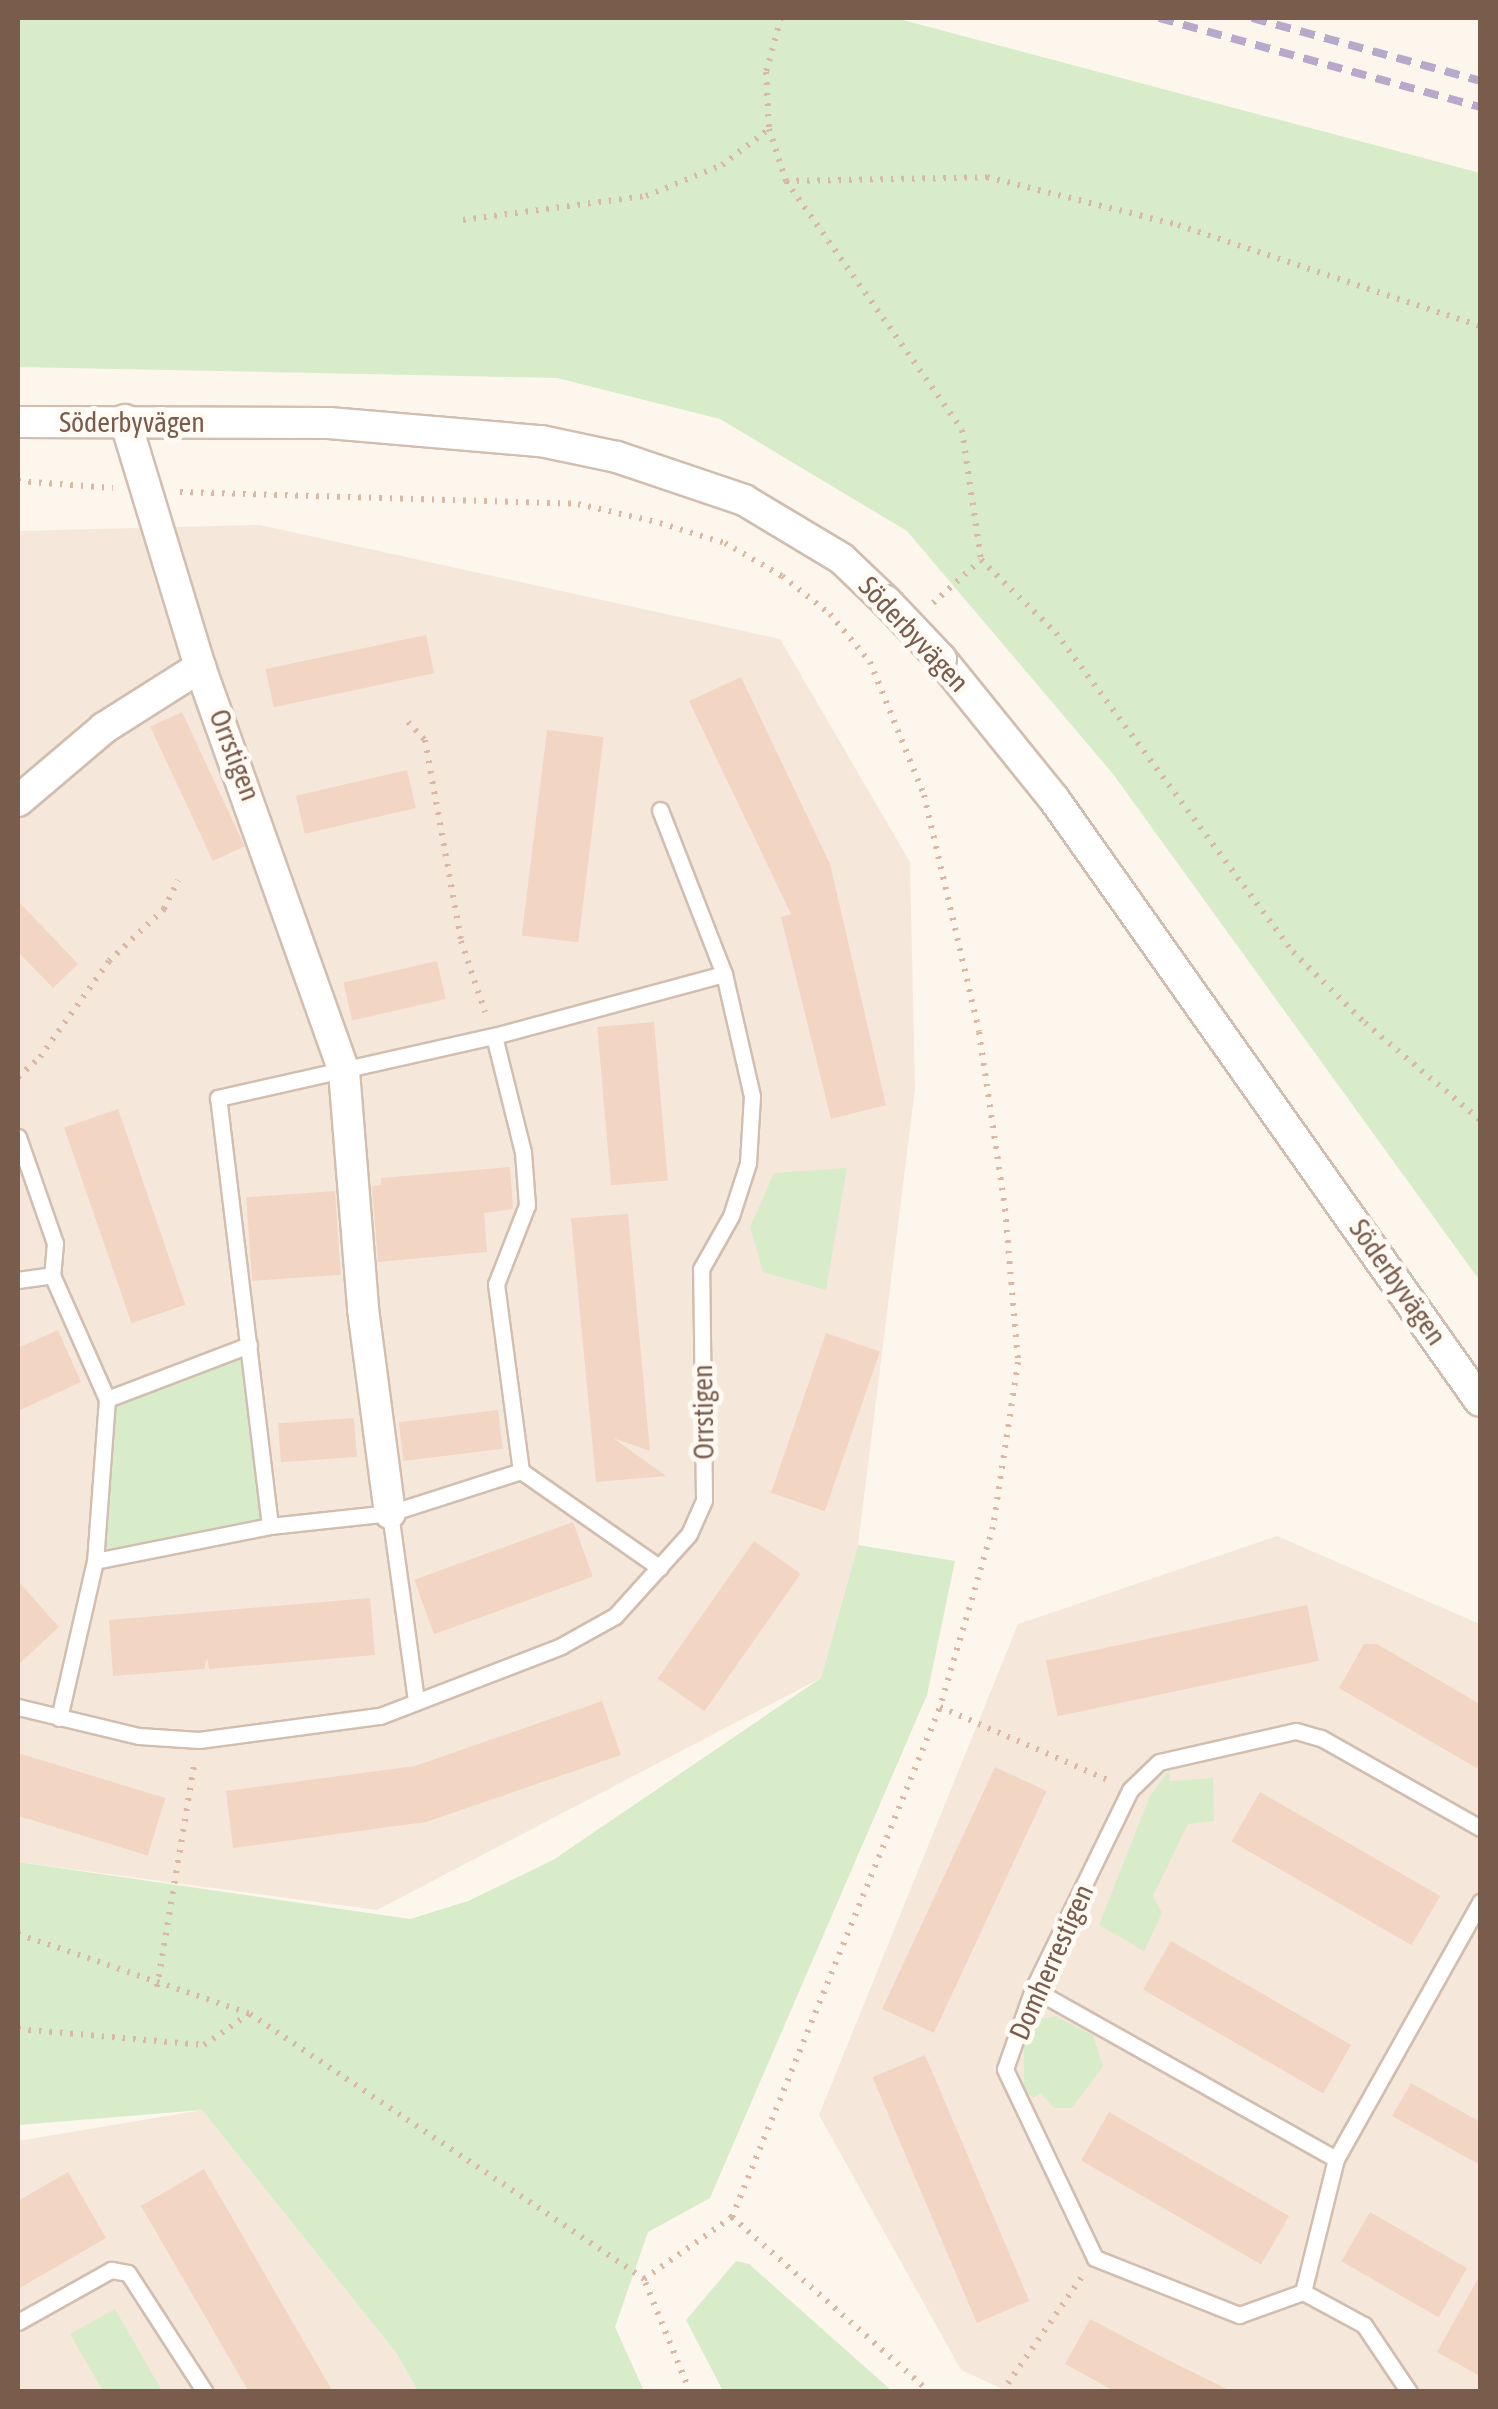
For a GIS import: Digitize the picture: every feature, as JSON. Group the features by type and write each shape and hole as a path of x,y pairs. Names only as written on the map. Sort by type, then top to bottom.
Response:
{"street":[{"name":"Söderbyvägen","path":"18,422 126,420 366,426 541,441 617,457 744,500 842,559 941,659 1054,798 1480,1400"},
{"name":"Orrstigen","path":"126,420 200,667 344,1071 390,1513"},
{"path":"18,801 104,728 200,667"}],"lane":[{"name":"Orrstigen","path":"18,1707 139,1736 199,1740 380,1716 574,1638 615,1616 689,1534 704,1500 702,1269 731,1216 748,1164 752,1096 724,974 660,810"},
{"path":"270,1526 218,1098 494,1036 724,974"},
{"path":"494,1036 522,1152 527,1205 496,1284 521,1471 660,1568"},
{"path":"18,1137 55,1243 52,1274 108,1399 95,1561 59,1718"},
{"path":"18,1280 52,1274"},
{"path":"108,1399 249,1345"},
{"path":"95,1561 270,1526 390,1513 521,1471"},
{"name":"Orrstigen","path":"390,1513 416,1701"},
{"name":"Domherrestigen","path":"1095,2258 1005,2070 1033,1988 1130,1790 1158,1762 1296,1731 1321,1738 1480,1828"},
{"path":"1303,2292 1336,2159 1480,1902"},
{"path":"1033,1988 1336,2159"},
{"path":"1095,2258 1239,2315 1303,2292 1364,2325 1409,2392"},
{"path":"18,2322 110,2270 128,2273 205,2392"}],"path":[{"path":"781,18 766,72 769,128 786,181 962,430 981,560 1056,633 1294,952 1365,1023 1480,1120"},
{"path":"463,220 646,196 722,165 769,128"},
{"path":"786,181 987,178 1178,224 1480,326"},
{"path":"18,481 149,491 578,504 725,543 782,576 830,614 870,662 924,795 979,1032 1018,1362 993,1527 940,1707 732,2217 644,2279"},
{"path":"408,722 424,740 461,941 494,1036"},
{"path":"18,1077 40,1057 109,961 164,908 178,880"},
{"path":"940,1707 1130,1790"},
{"path":"157,1987 199,1740"},
{"path":"18,1934 157,1987 250,2014 644,2279 690,2392"},
{"path":"18,2029 204,2045 250,2014"},
{"path":"732,2217 930,2392"},
{"path":"1002,2392 1095,2258"}],"shaded area":[{"path":"260,525 780,639 910,862 915,1089 858,1545 821,1678 377,1910 18,1862 18,531"},
{"path":"1277,1536 1480,1624 1480,2391 1007,2391 961,2370 819,2115 1018,1624"},
{"path":"202,2110 397,2354 418,2391 18,2392 18,2141"}],"green space":[{"path":"18,18 895,18 1480,173 1480,1281 1113,774 907,531 720,419 557,378 18,367"},
{"path":"847,1168 826,1290 763,1272 750,1227 774,1173"},
{"path":"249,1345 270,1526 95,1561 107,1399"},
{"path":"858,1545 955,1561 927,1695 710,2198 648,2232 615,2327 644,2391 418,2391 397,2354 202,2110 18,2125 18,1862 410,1919 468,1901 553,1860 821,1678"},
{"path":"1169,1770 1170,1781 1213,1778 1214,1821 1188,1824 1153,1896 1162,1913 1144,1951 1099,1925 1150,1796"},
{"path":"1055,2016 1093,2035 1103,2066 1072,2108 1054,2108 1041,2093 1033,2098 1024,2090 1024,2037 1039,2020"},
{"path":"736,2261 749,2264 892,2391 723,2391 686,2320"},
{"path":"115,2309 162,2391 103,2391 70,2334"}],"building":[{"path":"426,635 434,673 274,707 266,669"},
{"path":"741,677 830,864 886,1105 831,1119 781,917 791,914 689,701"},
{"path":"182,712 245,846 213,861 150,727"},
{"path":"547,730 604,737 578,942 522,935"},
{"path":"407,770 416,808 305,834 296,796"},
{"path":"18,901 78,964 53,988 18,952"},
{"path":"437,961 446,999 352,1021 343,983"},
{"path":"654,1022 668,1180 611,1185 597,1027"},
{"path":"118,1109 185,1305 131,1323 64,1128"},
{"path":"510,1167 513,1209 484,1213 487,1252 378,1262 372,1186 381,1185 381,1178"},
{"path":"335,1191 341,1275 252,1281 246,1197"},
{"path":"628,1214 650,1451 613,1438 666,1476 596,1482 571,1218"},
{"path":"58,1330 81,1382 18,1411 18,1348"},
{"path":"826,1333 880,1352 825,1511 771,1493"},
{"path":"498,1410 503,1449 403,1461 399,1422"},
{"path":"354,1418 357,1457 281,1462 278,1423"},
{"path":"573,1522 593,1577 434,1634 414,1580"},
{"path":"754,1541 801,1574 704,1711 658,1679"},
{"path":"18,1581 59,1627 18,1665"},
{"path":"370,1598 375,1655 209,1669 207,1658 204,1669 113,1676 109,1620"},
{"path":"1307,1605 1319,1661 1058,1716 1046,1661"},
{"path":"1364,1644 1377,1644 1480,1704 1480,1770 1339,1688"},
{"path":"602,1701 621,1755 426,1822 233,1848 226,1791 415,1766"},
{"path":"18,1753 165,1798 148,1855 18,1816"},
{"path":"995,1767 1047,1791 934,2033 882,2009"},
{"path":"1260,1792 1440,1896 1412,1945 1232,1841"},
{"path":"1171,1941 1351,2045 1323,2093 1143,1989"},
{"path":"925,2055 1029,2301 977,2323 873,2077"},
{"path":"1411,2083 1480,2122 1480,2165 1392,2116"},
{"path":"1109,2112 1289,2216 1261,2264 1081,2160"},
{"path":"204,2169 333,2392 249,2392 141,2206"},
{"path":"68,2172 106,2238 18,2289 18,2201"},
{"path":"1370,2212 1467,2268 1438,2317 1342,2261"},
{"path":"1480,2275 1480,2376 1437,2352"},
{"path":"1090,2319 1233,2392 1116,2392 1065,2364"}],"railway":[{"path":"1159,18 1480,107"},
{"path":"1252,18 1480,81"}]}
